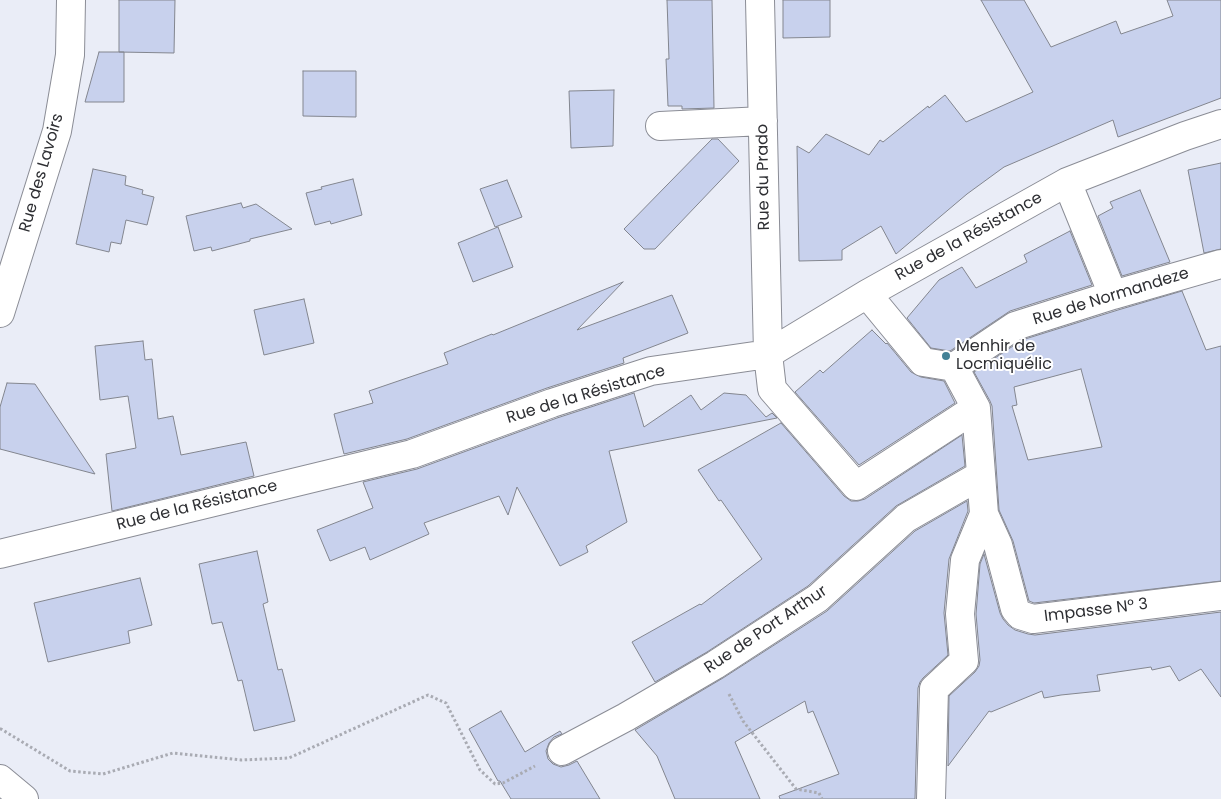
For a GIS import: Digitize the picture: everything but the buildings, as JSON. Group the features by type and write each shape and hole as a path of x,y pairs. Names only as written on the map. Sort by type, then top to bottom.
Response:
{"street":[{"name":"Rue des Lavoirs","path":"0,313 57,131 70,55 71,0"},
{"name":"Rue du Prado","path":"760,0 768,354"},
{"path":"660,126 763,121"},
{"name":"Rue de la Résistance","path":"0,554 412,454 552,403 652,371 768,354 867,294 1067,182 1221,124"},
{"path":"1067,182 1112,295"},
{"name":"Rue de Normandeze","path":"954,367 1015,326 1112,295 1221,264"},
{"path":"867,294 923,362 954,367 976,408 984,514 965,560 960,614 964,662 934,689 931,799"},
{"path":"768,354 772,389 856,486 976,408"},
{"name":"Rue de Port Arthur","path":"562,750 715,665 818,598 906,518 981,475"},
{"name":"Impasse N° 3","path":"984,514 998,545 1015,610 1020,615 1033,619 1221,596"},
{"path":"0,779 24,799"}],"path":[{"path":"715,665 743,721 796,789 820,793 822,799"},
{"path":"0,729 70,771 103,774 173,753 241,760 289,758 428,695 446,703 480,770 495,784 503,783 562,750"}],"place":[{"name":"Menhir de Locmiquélic","path":"946,356"}]}
